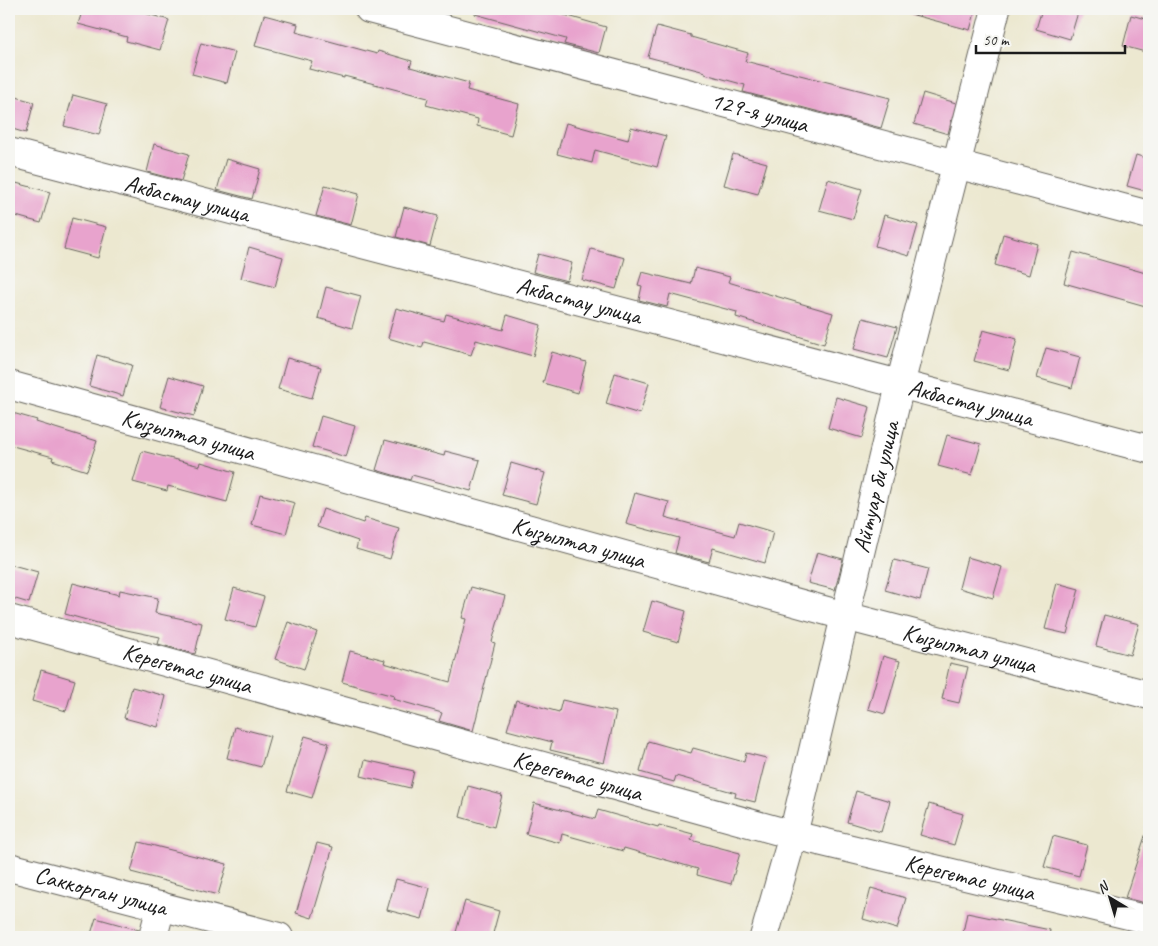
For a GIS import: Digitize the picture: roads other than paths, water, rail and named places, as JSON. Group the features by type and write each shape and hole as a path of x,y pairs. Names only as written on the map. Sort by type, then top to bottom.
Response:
{"street":[{"name":"129-я улица","path":"369,9 1149,215"},
{"name":"Айтуар би улица","path":"764,937 793,834 900,384 996,9"},
{"name":"Акбастау улица","path":"9,152 1149,449"},
{"name":"Кызылтал улица","path":"9,385 846,616 1149,695"},
{"name":"Керегетас улица","path":"9,619 793,834 1149,920"},
{"name":"Саккорган улица","path":"9,867 279,937"},
{"path":"153,937 161,906"}]}
